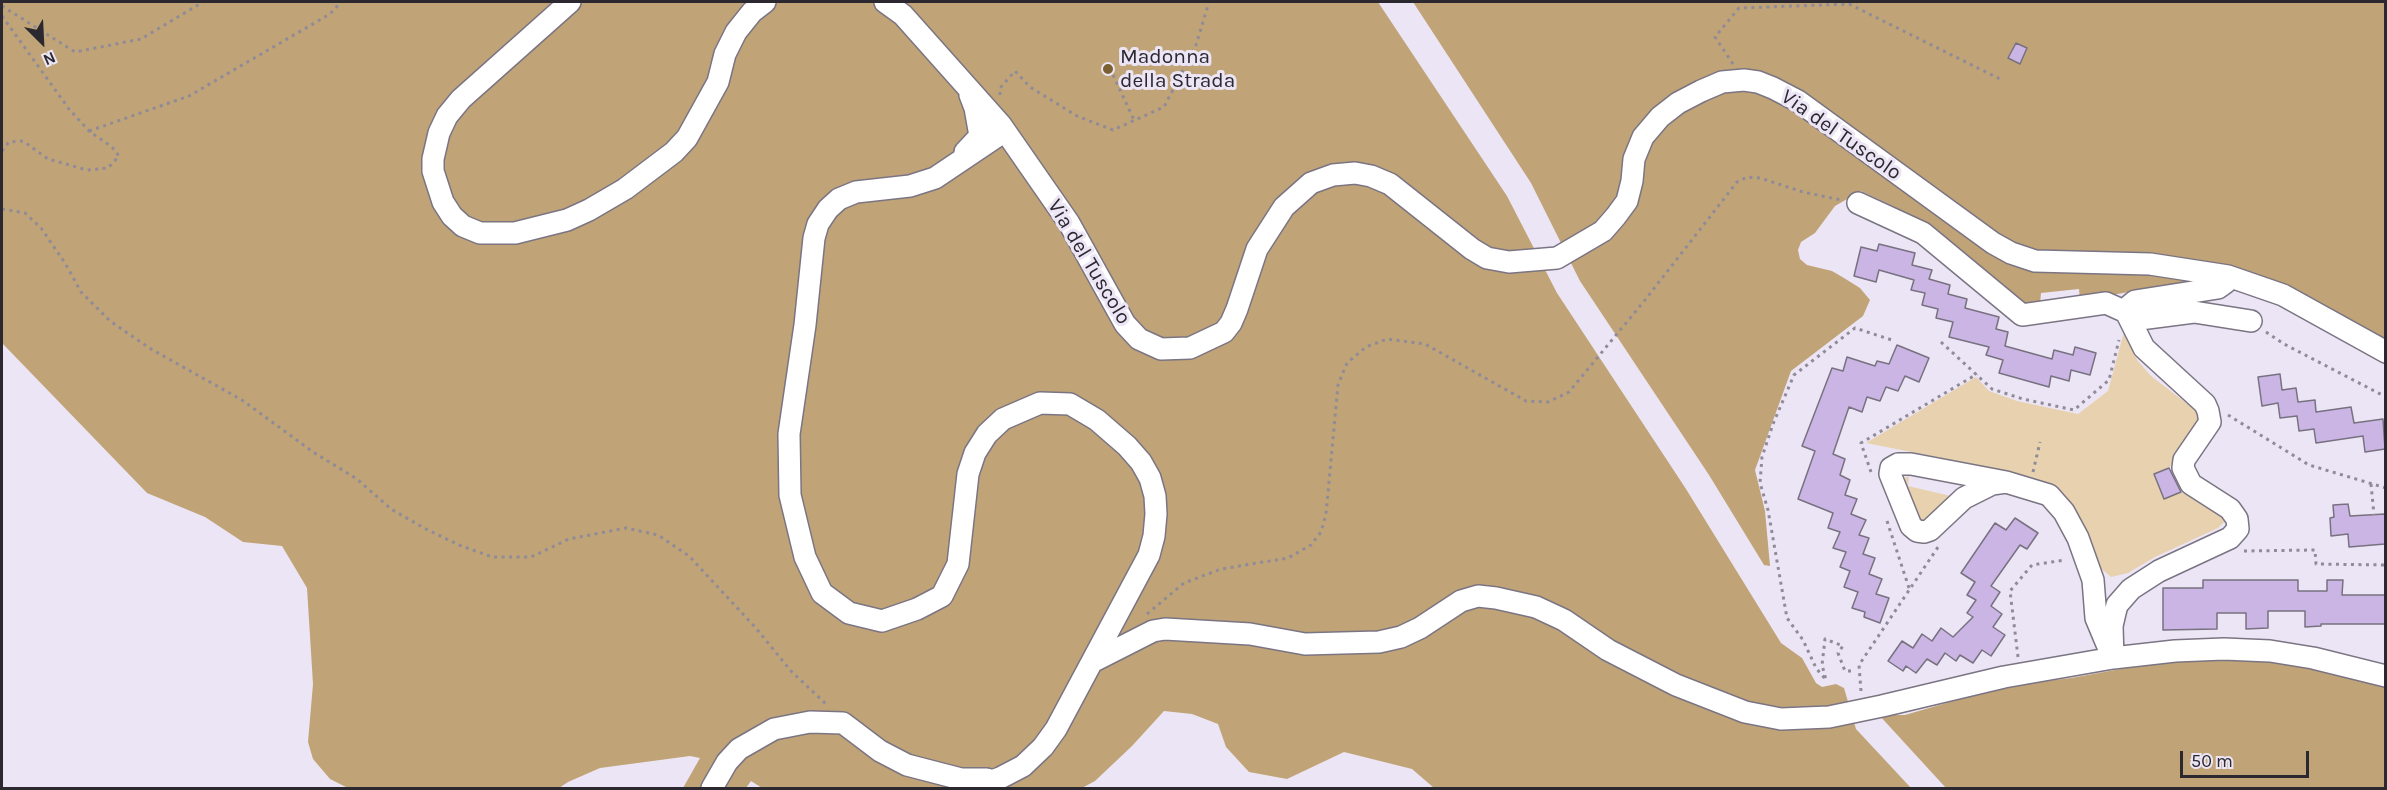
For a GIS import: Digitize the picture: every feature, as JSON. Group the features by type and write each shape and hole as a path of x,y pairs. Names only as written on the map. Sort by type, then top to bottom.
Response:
{"street":[{"path":"570,2 461,99 447,116 440,133 433,159 433,171 443,202 452,216 463,226 480,234 514,233 567,220 625,189 674,152 687,138 718,82 726,54 736,32 752,12 765,2"},
{"name":"Via del Tuscolo","path":"885,2 903,15 997,121 1069,223 1131,332 1151,345 1175,350 1190,348 1224,332 1231,323 1257,249 1284,207 1311,183 1333,175 1355,173 1371,176 1390,184 1472,249 1487,258 1509,262 1557,258 1603,231 1627,201 1632,182 1634,159 1643,137 1660,117 1678,103 1701,91 1722,82 1744,80 1758,82 1798,101 1984,237 2011,253 2035,261 2150,264 2228,276 2283,295 2385,352"},
{"path":"952,166 980,136 975,108 967,86"},
{"path":"971,789 1014,771 1034,758 1047,742 1149,555 1154,536 1155,496 1150,478 1134,454 1097,420 1070,404 1040,403 1003,419 987,434 975,453 968,474 958,564 942,596 917,609 882,621 849,614 822,593 805,557 790,495 789,434 805,325 814,238 818,224 828,209 847,195 910,186 935,178 996,137 997,121"},
{"path":"952,166 984,152 1018,150"},
{"path":"1858,203 1923,233 2022,315 2106,303 2129,316 2194,312 2251,321"},
{"path":"2113,658 2112,626 2115,613 2117,606 2131,589 2159,571 2230,538 2238,529 2237,519 2230,509 2191,484 2183,468 2184,460 2210,422 2205,404 2144,348 2129,316 2128,306 2135,301 2218,288 2225,283 2228,276"},
{"path":"2006,482 1982,488 1964,498 1930,530 1924,532 1917,531 1911,526 1890,474 1891,468 1898,464 1911,464 2006,482 2049,495 2064,512 2085,557 2093,580 2096,618 2113,658"},
{"path":"1092,662 1153,631 1165,630 1250,634 1305,644 1379,642 1401,637 1420,628 1461,601 1478,596 1496,598 1543,610 1564,620 1608,650 1652,673 1745,712 1792,720 1864,710 1984,681 2113,658 2175,651 2256,650 2294,654 2385,676"},
{"path":"711,789 728,762 740,749 774,729 810,722 843,723 880,751 918,768 961,779 983,780 1014,771"}],"path":[{"path":"2,6 75,52 141,39 203,2"},
{"path":"89,131 189,96 330,14 341,2"},
{"path":"997,121 1000,88 1015,71 1029,87 1077,116 1113,129 1164,107 1196,45 1209,2"},
{"path":"1744,80 1715,37 1739,8 1857,2"},
{"path":"1849,4 2000,79"},
{"path":"2,16 41,73 89,131 112,147 119,156 108,168 87,170 48,159 23,141 9,142 2,151"},
{"path":"1113,75 1134,120"},
{"path":"1145,616 1184,583 1221,569 1288,558 1311,545 1321,532 1326,514 1338,385 1347,363 1366,347 1387,339 1425,344 1526,401 1548,402 1569,392 1645,300 1737,182 1747,177 1760,178 1803,192 1858,203"},
{"path":"2,209 24,213 41,228 65,263 81,292 110,321 160,354 242,400 313,452 357,479 391,509 424,528 459,545 492,557 531,557 569,539 626,528 658,535 689,556 755,627 791,671 843,723"},
{"path":"1941,342 1992,389 2023,399 2074,410 2109,380 2129,316"},
{"path":"1851,671 1845,671 1838,653 1843,646 1825,639 1822,665 1826,680 1816,668 1803,640 1787,618 1768,510 1760,483 1762,457 1794,375 1856,327 1894,341"},
{"path":"2284,344 2385,397"},
{"path":"1864,452 1861,443 1977,374"},
{"path":"2205,404 2231,416 2309,465 2385,488"},
{"path":"2371,483 2374,515"},
{"path":"1864,710 1859,665 1941,543"},
{"path":"2237,551 2315,550 2316,564 2385,565"},
{"path":"2019,667 2010,591 2032,565 2085,557"}],"shaded area":[{"path":"2,2 1378,2 1507,196 1557,293 1686,489 1781,643 1802,658 1816,683 1822,687 1836,684 1844,688 1856,729 1911,788 1434,788 1412,769 1344,752 1287,779 1249,772 1226,747 1218,724 1192,714 1164,711 1095,781 1082,788 762,788 751,781 746,788 683,788 700,758 690,756 600,768 559,788 348,788 330,779 313,759 308,742 313,684 307,588 282,546 243,542 205,517 147,493 2,343"},
{"path":"1413,2 2385,2 2385,347 2273,280 2232,266 2193,280 2080,301 2079,289 2041,293 2040,304 2008,303 1892,216 1895,207 1861,191 1835,206 1815,233 1801,242 1798,250 1800,259 1807,265 1832,271 1860,288 1870,300 1863,316 1791,371 1755,470 1765,511 1770,566 1764,565 1709,475 1580,281 1531,183"},
{"path":"2124,332 2137,360 2151,376 2198,412 2201,421 2169,468 2154,474 2164,498 2181,492 2220,513 2224,522 2218,528 2155,557 2128,573 2111,577 2096,564 2071,514 1959,469 1952,460 1866,443 1976,377 1989,391 2017,401 2078,414 2108,391"},
{"path":"1909,476 1908,486 1955,497 1959,488 1962,490 1961,495 1929,525 1919,526 1903,484 1905,478"},
{"path":"2235,655 2363,675 2385,687 2385,788 1946,788 1879,715 1905,715 2005,686 2071,678 2192,656"}],"building":[{"path":"2016,43 2027,48 2020,64 2008,58"},
{"path":"1879,244 1915,253 1912,265 1932,270 1929,279 1950,285 1948,294 1967,299 1965,308 1999,317 1996,329 2008,332 2005,346 2052,359 2054,350 2073,355 2075,347 2096,353 2090,375 2071,370 2069,381 2051,376 2049,387 1999,373 2003,360 1986,355 1989,347 1949,337 1953,322 1936,318 1938,309 1922,305 1925,293 1911,290 1914,280 1879,270 1876,282 1854,276 1861,247 1877,251"},
{"path":"1897,345 1929,358 1919,382 1905,376 1898,391 1886,387 1880,401 1867,397 1862,412 1849,407 1833,454 1845,459 1840,475 1850,480 1845,495 1857,499 1851,514 1866,520 1859,535 1869,538 1863,554 1875,558 1869,574 1882,579 1876,594 1889,598 1880,623 1864,617 1865,612 1852,608 1858,592 1844,587 1850,571 1840,567 1846,552 1833,548 1840,532 1828,528 1833,513 1798,499 1815,451 1802,446 1832,368 1843,371 1847,357 1875,366 1877,361 1889,364"},
{"path":"2280,374 2282,390 2296,388 2298,402 2315,400 2316,412 2351,407 2354,423 2383,419 2385,449 2365,452 2363,436 2316,443 2314,429 2299,431 2297,416 2280,418 2278,403 2262,406 2258,377"},
{"path":"2169,468 2181,492 2164,499 2154,474"},
{"path":"2348,504 2350,516 2385,514 2385,544 2349,547 2348,534 2331,536 2330,518 2334,517 2333,505"},
{"path":"2015,518 2038,533 2027,549 2020,545 1991,586 2000,592 1991,606 2002,614 1993,627 2005,635 1991,656 1982,650 1973,663 1960,655 1956,661 1945,653 1937,665 1927,659 1916,673 1906,666 1903,671 1888,661 1902,641 1913,648 1922,634 1932,641 1941,628 1953,637 1973,617 1967,613 1976,600 1967,595 1975,582 1961,573 1995,523 2006,530"},
{"path":"2203,580 2298,580 2298,591 2327,591 2327,580 2343,580 2342,595 2385,595 2385,624 2321,624 2321,626 2305,627 2305,611 2268,611 2268,628 2246,629 2246,613 2217,613 2217,629 2163,630 2163,588 2203,588"}],"place":[{"name":"Madonna della Strada","path":"1108,69"}]}
